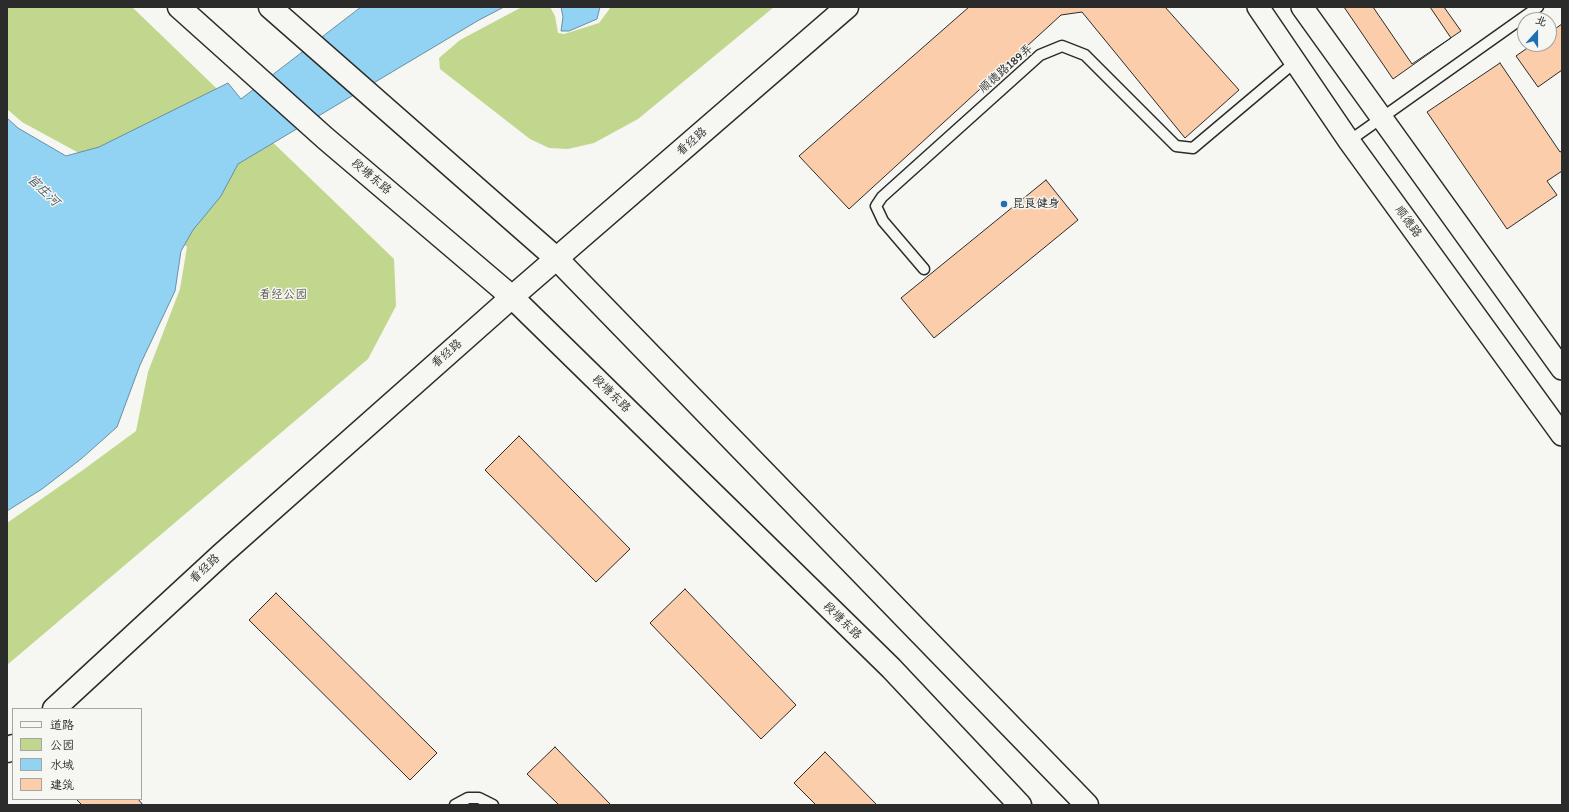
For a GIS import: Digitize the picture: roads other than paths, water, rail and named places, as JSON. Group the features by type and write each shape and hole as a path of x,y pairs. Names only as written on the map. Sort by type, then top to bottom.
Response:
{"main road":[{"name":"段塘东路","path":"179,7 325,138 512,297 891,668 1020,805"},
{"path":"270,7 557,259 1087,805"},
{"name":"看经路","path":"55,708 222,554 512,297 847,7"}],"street":[{"name":"顺德路","path":"1258,7 1349,140 1562,435"},
{"path":"1302,7 1562,369"}],"lane":[{"path":"1349,140 1538,7"},
{"name":"顺德路189弄","path":"924,268 883,221 876,206 882,197 1040,55 1062,46 1085,54 1176,146 1192,148 1295,62"},
{"path":"456,805 468,798 479,798 493,805"}],"water":[{"name":"官庄河","path":"361,7 504,7 479,20 238,164 221,196 193,230 181,251 175,291 140,365 117,427 81,459 42,489 7,511 7,118 18,128 66,156 99,147 228,83 241,99"},
{"path":"561,7 600,7 597,19 569,31 561,31 563,17"}],"place":[{"name":"昆良健身","path":"1004,204"}],"park label":[{"name":"看经公园","path":"283,295"}]}
